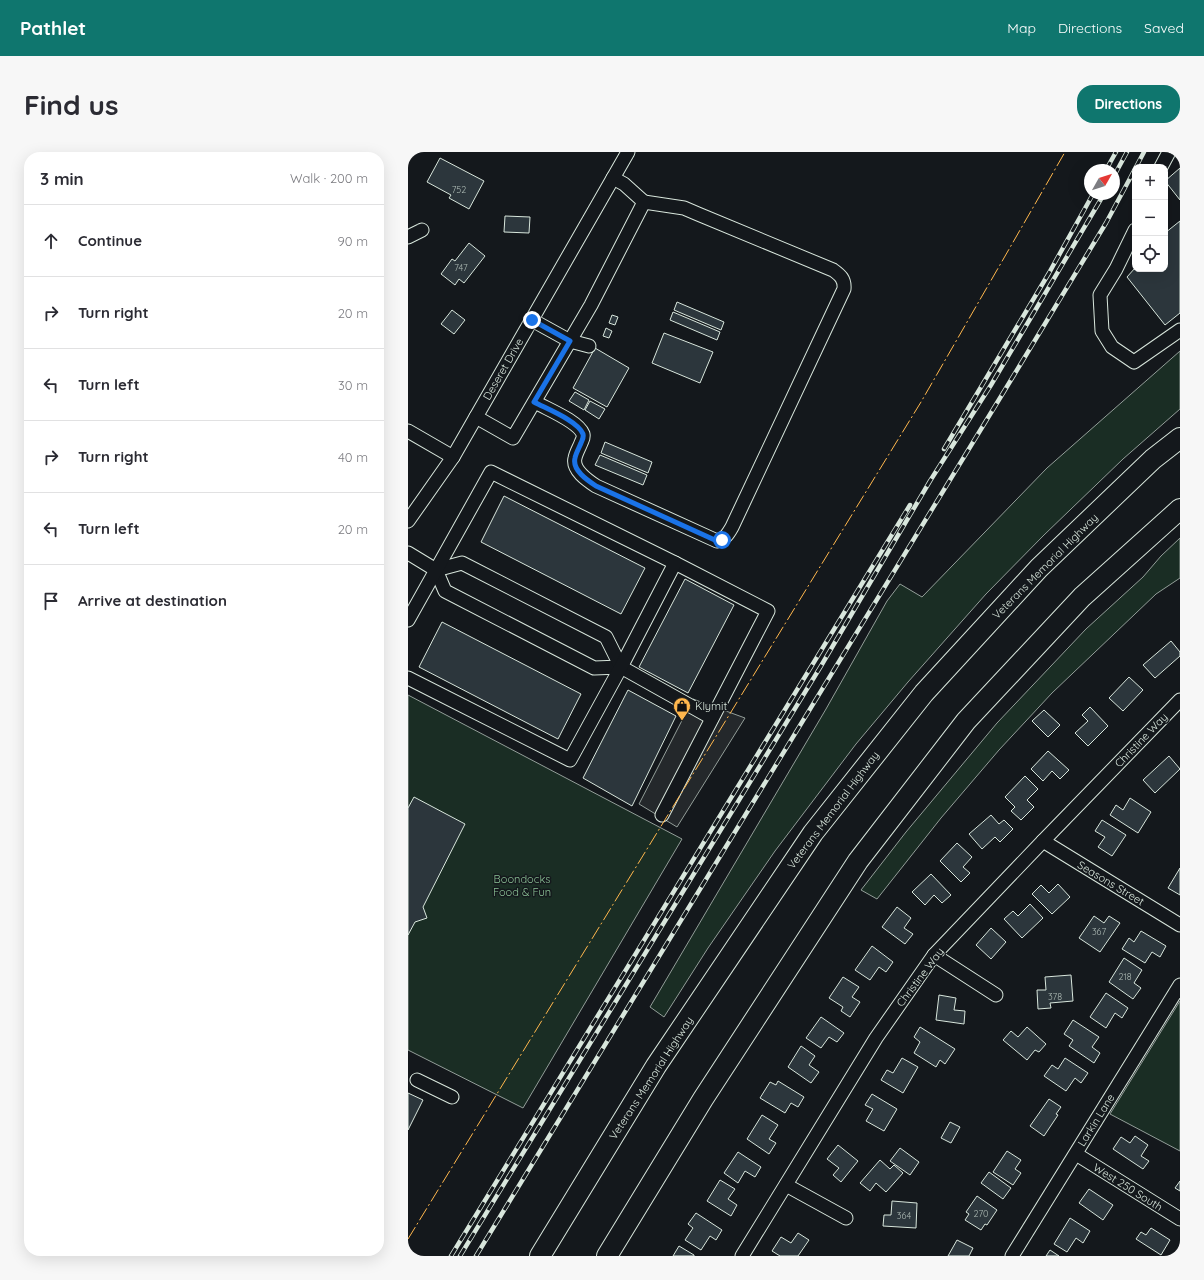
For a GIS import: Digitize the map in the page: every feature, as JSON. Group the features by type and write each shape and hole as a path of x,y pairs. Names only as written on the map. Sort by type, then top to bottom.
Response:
{"highway":[{"path":"1153,459 1180,435"},
{"name":"Veterans Memorial Highway","path":"540,1256 656,1066 813,833 924,692 1039,568 1153,459 1180,438"},
{"path":"607,1256 703,1099 858,861 966,721 1082,597 1180,509"}],"street":[{"name":"Deseret Drive","path":"408,520 453,457 628,152"},
{"path":"1163,164 1169,152"},
{"path":"534,402 574,424 580,430 583,437 574,463 585,478 596,486 717,541 722,540 732,527 844,288 845,282 840,275 833,270 684,208 644,202 624,184 613,178"},
{"path":"476,417 513,438 591,305 644,202"},
{"path":"408,237 422,230"},
{"path":"1132,236 1116,269 1100,295 1102,332 1112,347 1134,362 1180,330"},
{"path":"532,320 570,341 589,346"},
{"path":"408,431 453,457"},
{"path":"408,620 491,472 768,611 662,815"},
{"path":"408,553 436,570 445,591 594,668 621,667 712,718"},
{"path":"436,570 462,563 606,637 621,667"},
{"path":"408,678 570,760 621,667 675,563"},
{"name":"Christine Way","path":"742,1256 876,1038 934,955 1180,700"},
{"name":"Seasons Street","path":"1043,841 1180,926"},
{"path":"934,955 996,994"},
{"name":"Larkin Lane","path":"1012,1256 1180,985"},
{"path":"417,1080 452,1097"},
{"name":"West 250 South","path":"1076,1154 1180,1219"},
{"path":"786,1185 846,1218"}],"green space":[{"path":"1180,351 1180,409 1123,459 1044,535 986,594 908,682 856,744 775,851 708,948 664,1017 650,1007 826,709 887,601 900,584 922,597 1047,468"},
{"path":"1180,538 1180,578 1156,594 1052,693 999,750 941,818 877,899 861,890 906,832 997,723 1086,629 1143,577 1161,556"},
{"name":"Boondocks Food & Fun","path":"408,695 682,839 523,1108 408,1050"},
{"path":"1180,1001 1180,1151 1110,1114"}],"shaded area":[{"path":"693,699 745,718 677,827 639,804"}],"building":[{"path":"440,158 484,181 469,209 449,198 451,195 427,182"},
{"path":"1180,168 1180,200 1168,185 1168,178"},
{"path":"505,216 530,217 529,233 504,232"},
{"path":"1180,221 1180,313 1165,325 1127,277 1132,271 1168,272 1168,231"},
{"path":"469,243 485,256 464,283 459,279 455,285 441,274 452,259 455,261"},
{"path":"677,302 724,322 721,330 674,310"},
{"path":"452,310 465,320 454,334 441,324"},
{"path":"673,312 720,332 717,340 670,320"},
{"path":"612,315 618,317 615,325 609,323"},
{"path":"606,328 612,331 609,338 603,336"},
{"path":"664,333 713,352 700,383 652,363"},
{"path":"595,348 629,368 607,407 573,388"},
{"path":"575,392 589,400 584,410 569,401"},
{"path":"590,401 605,409 599,419 585,410"},
{"path":"605,442 652,462 648,473 601,453"},
{"path":"600,455 647,475 643,485 595,465"},
{"path":"504,496 645,568 621,614 481,542"},
{"path":"685,579 734,605 688,693 639,667"},
{"path":"442,622 581,694 558,739 419,667"},
{"path":"1171,641 1180,652 1180,656 1155,678 1143,665"},
{"path":"1129,677 1143,690 1123,711 1109,698"},
{"path":"628,690 676,716 632,806 583,778"},
{"path":"1090,707 1108,726 1088,746 1075,733 1088,721 1082,715"},
{"path":"1044,710 1060,725 1048,737 1032,721"},
{"path":"1048,751 1069,770 1060,779 1052,771 1043,781 1031,769"},
{"path":"1169,756 1180,769 1155,793 1143,780"},
{"path":"1025,776 1038,789 1027,800 1034,807 1021,820 1011,811 1015,807 1005,797"},
{"path":"414,797 465,824 423,907 427,918 415,922 408,935 408,808"},
{"path":"1130,798 1151,812 1138,833 1110,815 1116,805 1123,810"},
{"path":"991,815 999,824 1004,820 1013,829 1000,842 995,837 982,849 969,834"},
{"path":"1102,820 1126,835 1112,856 1098,847 1105,837 1095,831"},
{"path":"957,843 972,857 963,867 970,873 961,882 940,861"},
{"path":"1180,868 1180,895 1168,888"},
{"path":"931,874 951,895 942,903 934,895 925,905 912,892"},
{"path":"1058,884 1070,897 1052,914 1032,894 1041,885 1049,893"},
{"path":"1030,904 1043,918 1022,938 1004,919 1013,911 1018,916"},
{"path":"897,907 911,918 904,928 913,934 905,944 882,927"},
{"path":"1094,916 1104,923 1109,916 1120,923 1100,952 1079,938"},
{"path":"991,928 1006,942 991,959 976,945"},
{"path":"1141,931 1166,946 1160,957 1152,952 1145,963 1122,949 1129,938 1134,942"},
{"path":"872,946 893,962 886,972 879,967 870,980 855,970"},
{"path":"1124,958 1142,970 1134,983 1141,988 1133,999 1109,982"},
{"path":"1071,975 1073,1001 1050,1003 1051,1008 1038,1009 1037,990 1046,990 1045,977"},
{"path":"843,977 859,987 852,997 860,1002 850,1017 841,1011 843,1007 829,998"},
{"path":"1106,993 1128,1008 1122,1018 1115,1013 1106,1028 1090,1017"},
{"path":"939,995 956,998 954,1010 965,1011 964,1024 936,1020"},
{"path":"821,1017 844,1033 837,1042 829,1037 821,1048 806,1038"},
{"path":"1073,1020 1099,1037 1092,1047 1100,1053 1094,1063 1069,1046 1073,1040 1064,1034"},
{"path":"920,1027 955,1049 945,1064 940,1060 936,1067 914,1053 920,1042 914,1037"},
{"path":"1027,1027 1046,1044 1039,1052 1035,1050 1027,1060 1003,1040 1011,1031 1018,1037"},
{"path":"801,1046 815,1056 809,1065 819,1072 811,1083 788,1067"},
{"path":"902,1058 918,1067 903,1093 881,1080 887,1070 893,1073"},
{"path":"1065,1058 1088,1073 1081,1083 1075,1078 1066,1091 1044,1076 1052,1065 1058,1069"},
{"path":"778,1081 804,1097 798,1107 791,1103 785,1113 760,1098 770,1082 776,1085"},
{"path":"408,1093 423,1100 408,1130"},
{"path":"872,1094 897,1109 884,1131 866,1121 873,1109 865,1105"},
{"path":"1049,1099 1061,1107 1056,1114 1058,1115 1044,1136 1030,1126"},
{"path":"762,1115 778,1125 769,1139 776,1143 769,1154 747,1139"},
{"path":"950,1122 960,1127 951,1143 941,1138"},
{"path":"1135,1136 1148,1145 1141,1156 1149,1161 1143,1169 1113,1149 1121,1137 1130,1143"},
{"path":"838,1145 858,1161 841,1182 833,1175 839,1168 827,1159"},
{"path":"900,1148 919,1162 910,1175 890,1161"},
{"path":"1007,1151 1021,1160 1015,1169 1021,1173 1013,1185 993,1172"},
{"path":"738,1152 761,1167 755,1177 745,1171 738,1183 724,1173"},
{"path":"880,1160 890,1169 894,1165 903,1173 886,1192 876,1183 870,1191 860,1183"},
{"path":"989,1172 1011,1188 1003,1199 981,1183"},
{"path":"720,1180 735,1189 728,1199 737,1205 731,1216 707,1201"},
{"path":"1180,1181 1180,1191 1175,1188"},
{"path":"1089,1189 1113,1205 1103,1220 1079,1203"},
{"path":"977,1196 997,1210 987,1225 985,1224 981,1230 965,1220 969,1214 966,1212"},
{"path":"892,1201 917,1203 916,1228 883,1226 884,1215 891,1215"},
{"path":"696,1213 722,1230 716,1240 710,1236 701,1250 685,1240 693,1228 688,1224"},
{"path":"1070,1218 1090,1231 1083,1243 1076,1238 1067,1252 1054,1244"},
{"path":"1151,1228 1170,1240 1161,1255 1136,1239 1141,1232 1146,1235"},
{"path":"798,1233 809,1240 798,1256 780,1256 772,1251 781,1237 791,1243"},
{"path":"957,1240 973,1248 969,1256 948,1256"},
{"path":"679,1246 694,1255 694,1256 673,1256"},
{"path":"1050,1250 1059,1256 1046,1256"}],"railway":[{"path":"1109,164 1116,152"},
{"path":"1120,165 1127,152"},
{"path":"1138,164 1144,152"},
{"path":"476,1256 1000,398 1106,223 1132,175"},
{"path":"944,449 1049,273 1090,200"},
{"path":"460,1256 821,666 930,481 991,385 1100,200"},
{"path":"451,1256 910,505"}],"power":[{"path":"408,1239 921,402 1065,152"}],"place":[{"name":"Klymit","path":"682,721"}],"route":[{"path":"532,320 570,341 534,402 574,424 580,430 583,437 574,463 577,469 585,478 596,486 717,541 722,540"}]}
